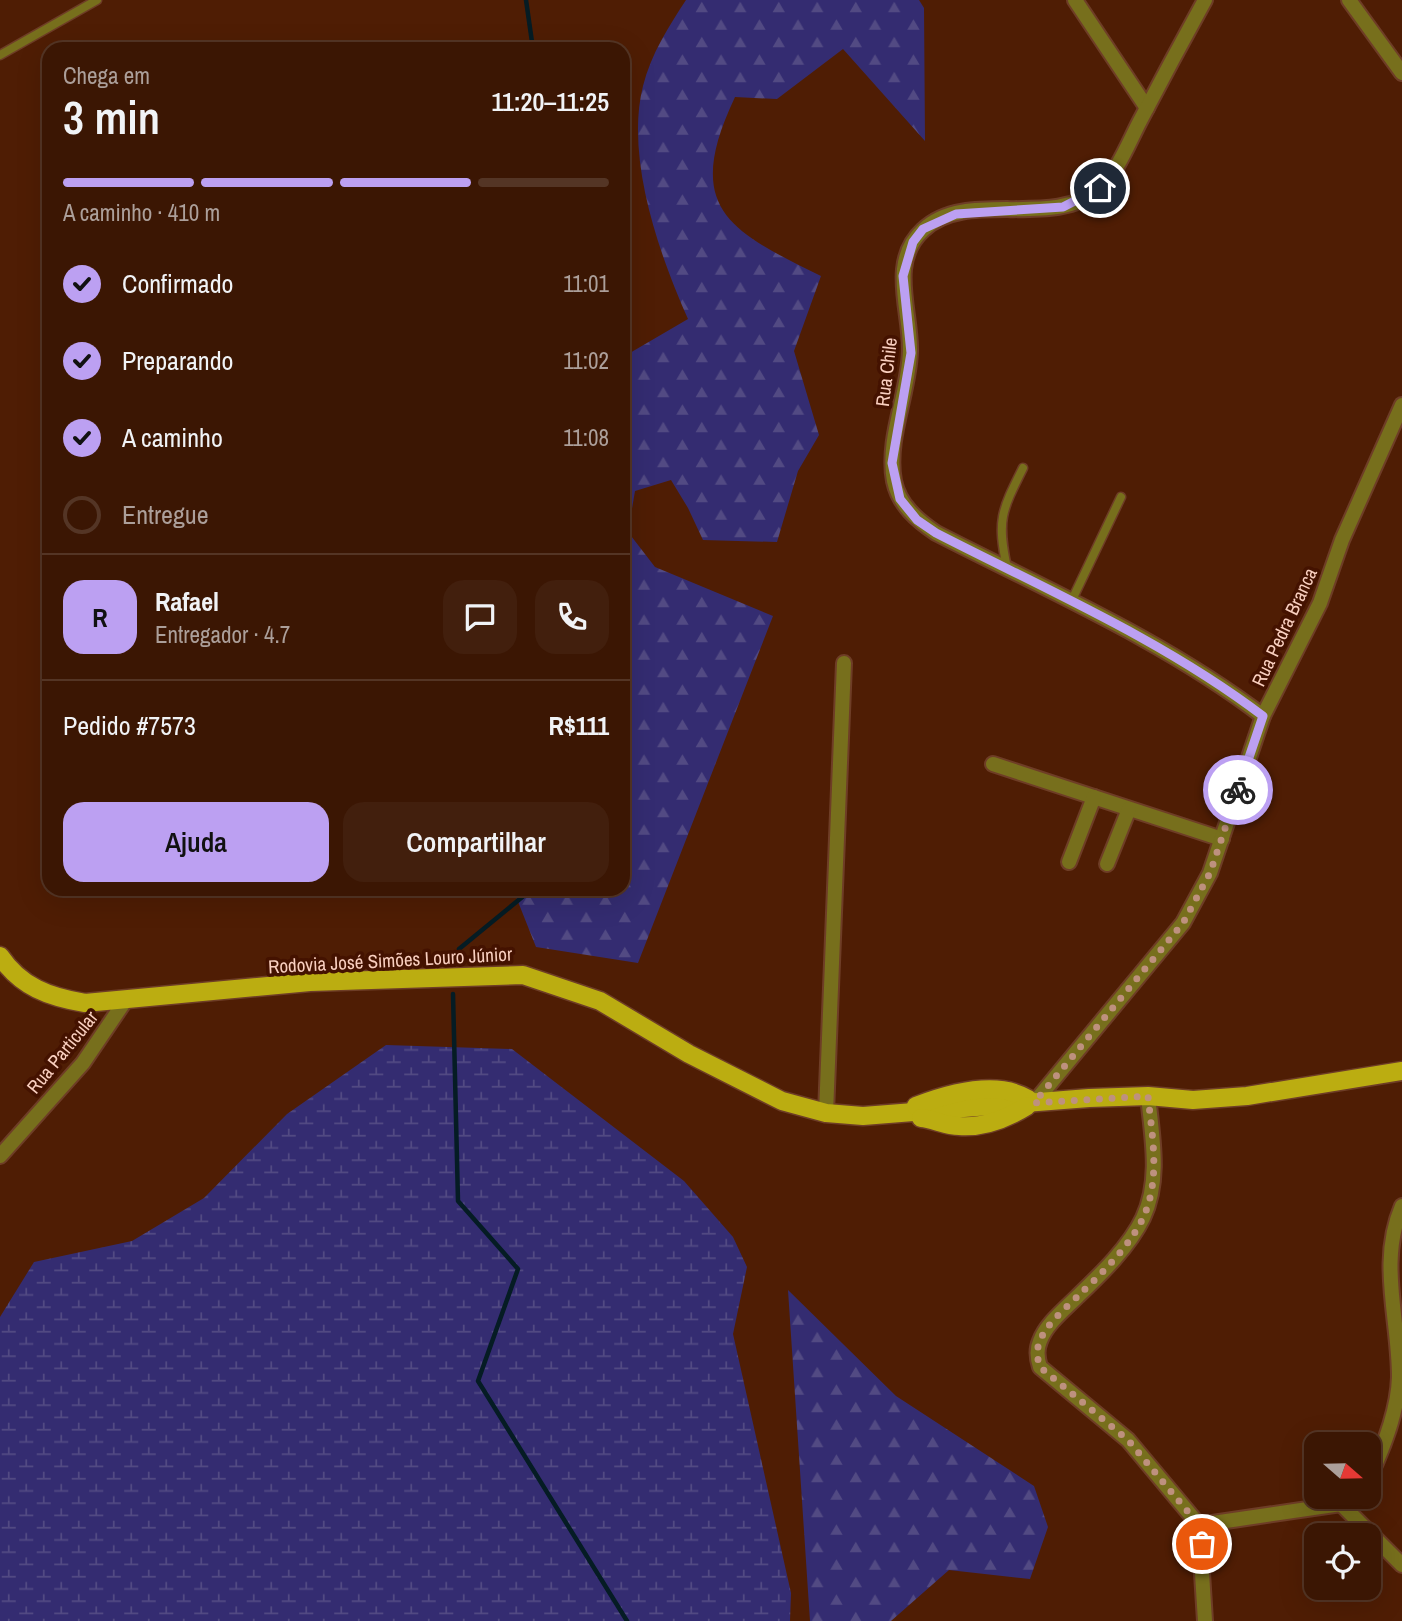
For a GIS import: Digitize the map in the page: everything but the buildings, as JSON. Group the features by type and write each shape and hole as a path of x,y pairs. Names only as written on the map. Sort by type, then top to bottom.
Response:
{"main road":[{"name":"Rodovia José Simões Louro Júnior","path":"0,956 19,978 34,989 59,999 85,1003 310,982 523,975 600,1001 746,1084 797,1107 863,1116 893,1114 957,1126 984,1125 1005,1119 1034,1103 1148,1096 1194,1100 1247,1096 1402,1071"},
{"name":"Rodovia José Simões Louro Júnior","path":"893,1114 944,1095 981,1090 1022,1096 1034,1103"}],"street":[{"path":"1075,0 1147,108"},
{"name":"Rua Chile","path":"1205,0 1100,188 1083,200 1063,207 956,214 923,229 906,257 903,276 911,353 892,463 894,483 900,499 917,520 936,533 1202,671 1263,716"},
{"path":"1349,0 1402,73"},
{"name":"Rua Pedra Branca","path":"1034,1103 1183,923 1210,873 1263,716 1320,603 1342,540 1402,405"},
{"path":"826,1113 844,663"},
{"path":"993,764 1222,839"},
{"path":"1069,862 1094,797"},
{"path":"1107,864 1129,809"},
{"name":"Rua Particular","path":"0,1156 83,1063 125,1001"},
{"path":"1148,1096 1154,1171 1151,1196 1143,1219 1122,1250 1056,1318 1040,1340 1037,1357 1040,1367 1128,1440 1199,1525 1205,1621"},
{"path":"1381,1449 1400,1390 1389,1276 1391,1245 1401,1211"},
{"path":"1199,1525 1306,1509"},
{"path":"1345,1509 1402,1565"}],"lane":[{"path":"0,55 97,0"},
{"path":"1007,570 999,532 1007,501 1023,468"},
{"path":"1071,602 1121,498"}],"green space":[{"path":"686,0 919,0 924,8 925,141 843,49 777,99 735,97 720,134 713,165 715,190 723,210 739,228 761,244 821,276 794,351 819,435 798,471 777,542 703,540 671,480 635,491 630,520 630,353 688,319 656,235 638,143 643,86 667,30"},
{"path":"630,535 655,567 773,616 638,963 536,947 516,896 630,896"},
{"path":"386,1045 512,1049 684,1181 733,1237 747,1267 733,1334 791,1593 790,1621 0,1621 0,1317 34,1262 132,1241 204,1198 287,1114"},
{"path":"788,1290 896,1396 1034,1486 1048,1527 1030,1579 949,1570 891,1621 810,1621"}],"waterway":[{"path":"526,0 532,42"},
{"path":"459,949 523,896"},
{"path":"453,994 458,1201 518,1269 478,1381 627,1621"}],"way so far":[{"path":"1202,1544 1199,1525 1152,1466 1128,1440 1076,1394 1040,1367 1037,1357 1040,1340 1056,1318 1122,1250 1143,1219 1151,1196 1154,1171 1148,1096 1034,1103 1183,923 1210,873 1238,790"}],"route":[{"path":"1100,188 1083,200 1063,207 956,214 936,220 923,229 913,242 906,257 903,276 911,353 892,463 894,483 900,499 917,520 936,533 1153,642 1202,671 1263,716 1238,790"}]}
